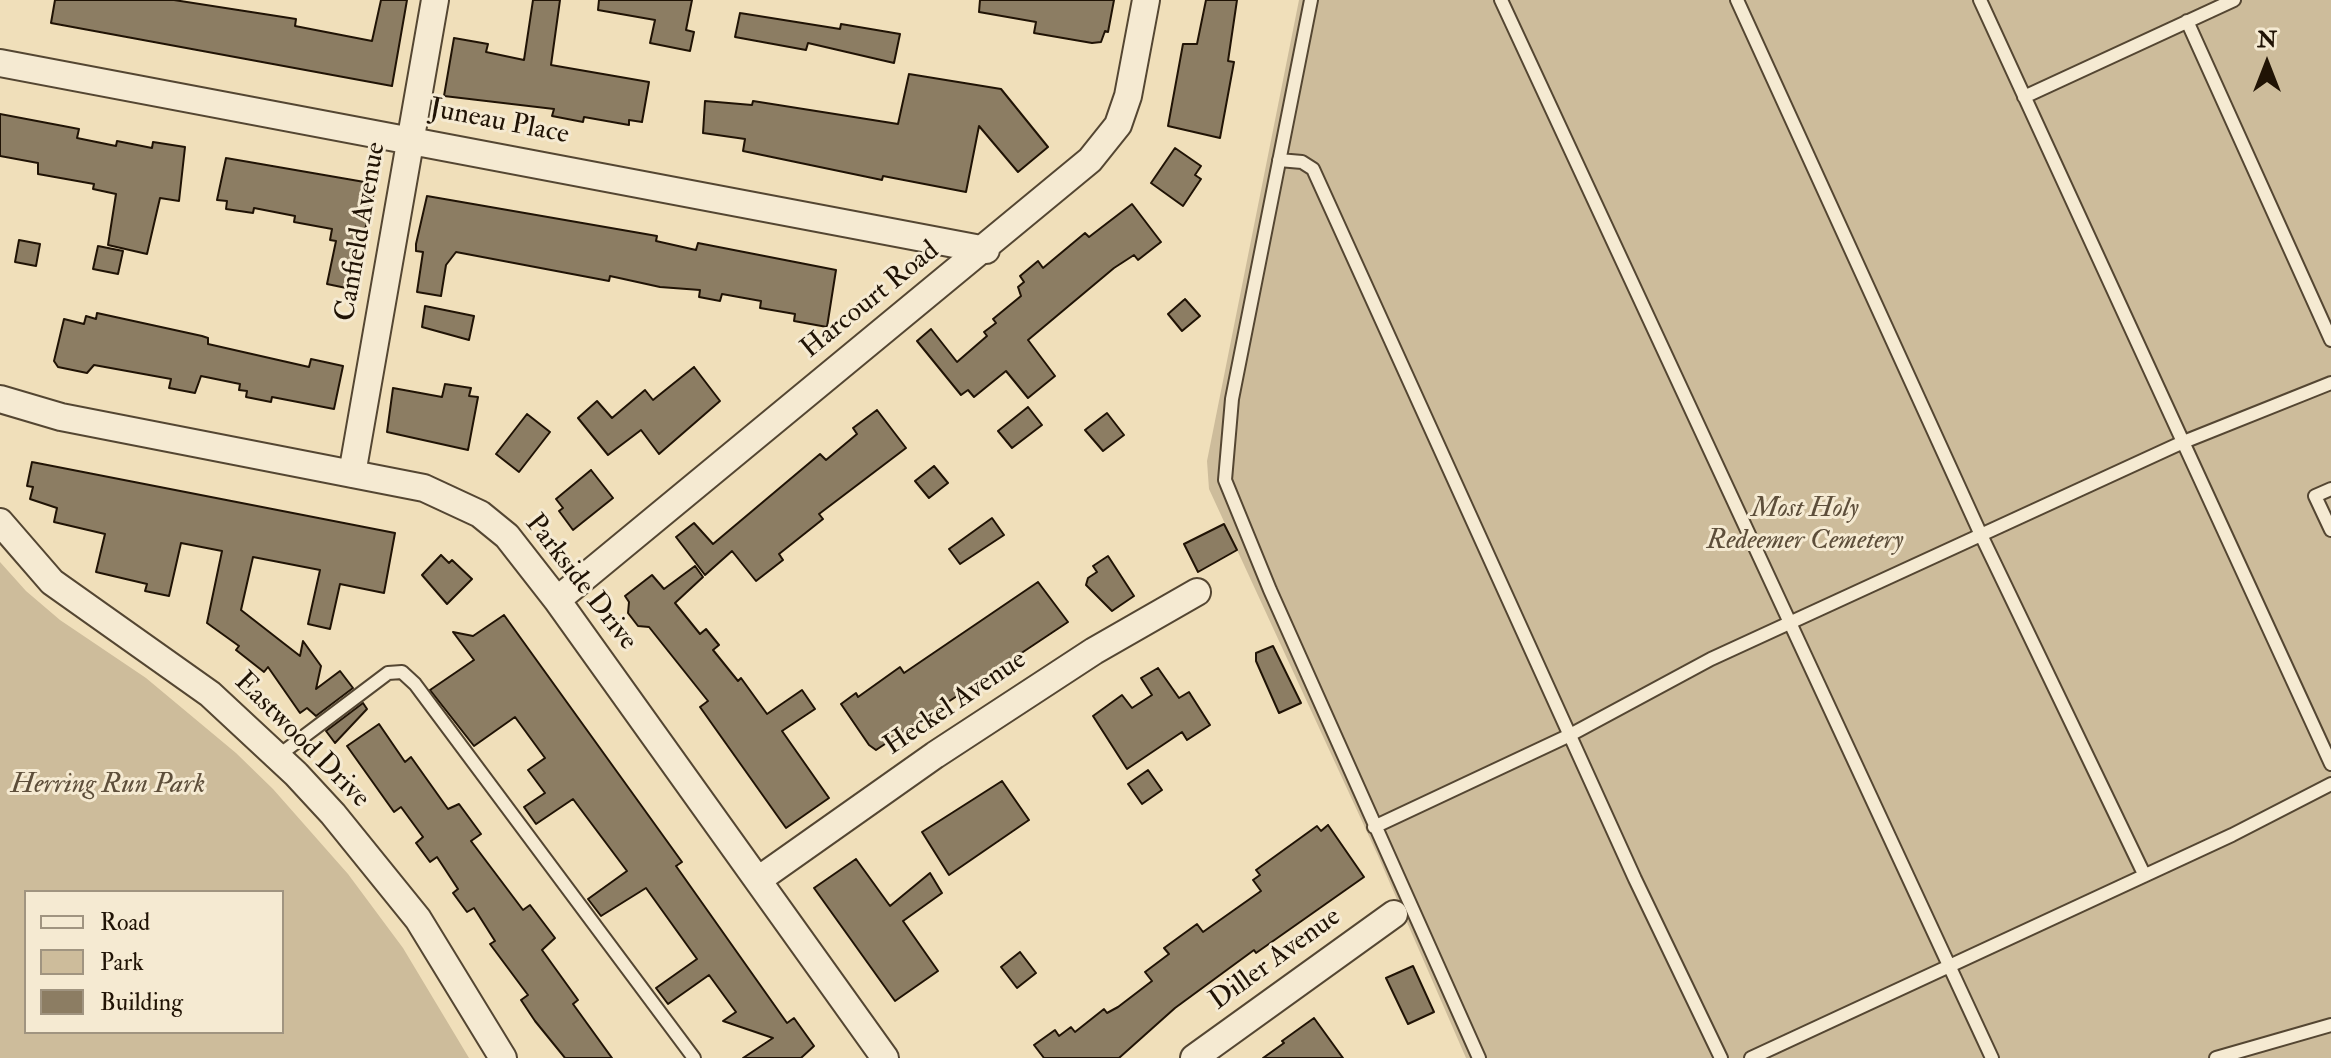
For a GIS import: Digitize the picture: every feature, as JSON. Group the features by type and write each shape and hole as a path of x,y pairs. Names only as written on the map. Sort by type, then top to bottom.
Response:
{"street":[{"name":"Canfield Avenue","path":"352,474 435,0"},
{"name":"Harcourt Road","path":"557,600 986,250 1106,143 1128,96 1146,0"},
{"name":"Juneau Place","path":"0,63 986,250"},
{"name":"Parkside Drive","path":"0,399 61,417 424,488 480,514 507,536 557,600 885,1058"},
{"name":"Eastwood Drive","path":"0,522 52,582 210,694 278,756 333,814 418,919 503,1058"},
{"name":"Heckel Avenue","path":"758,880 935,755 1094,651 1197,592"},
{"name":"Diller Avenue","path":"1194,1058 1394,914"}],"lane":[{"path":"1311,0 1232,399 1225,480 1252,550 1479,1058"},
{"path":"1501,0 1992,1058"},
{"path":"1737,0 1981,535 2144,874"},
{"path":"1980,0 2331,764"},
{"path":"2024,97 2234,0"},
{"path":"2187,21 2331,340"},
{"path":"1279,160 1302,162 1313,169 1570,735 1721,1058"},
{"path":"1374,827 1570,735 1711,659 2181,443 2331,383"},
{"path":"2331,489 2315,496 2331,530"},
{"path":"278,756 388,673 402,672 415,684 694,1058"},
{"path":"1751,1058 2331,784"},
{"path":"2216,1058 2331,1025"}],"green space":[{"name":"Most Holy Redeemer Cemetery","path":"1299,0 2331,0 2331,1058 1466,1058 1379,858 1209,489 1207,461"},
{"name":"Herring Run Park","path":"0,562 26,591 60,620 146,678 236,753 273,789 348,874 403,948 469,1058 0,1058"}],"building":[{"path":"55,0 174,0 296,19 295,26 372,41 381,0 407,0 392,86 51,23"},
{"path":"533,0 560,0 551,65 649,82 642,122 629,120 629,125 584,117 583,122 552,116 554,109 444,96 454,38 488,44 486,52 524,60"},
{"path":"599,0 692,0 686,30 694,32 690,51 650,43 655,20 598,10"},
{"path":"980,0 1114,0 1108,32 1105,31 1101,42 1092,43 1034,33 1036,22 979,12"},
{"path":"1206,0 1237,0 1228,61 1234,62 1220,138 1168,126 1183,44 1197,44"},
{"path":"740,13 840,29 841,24 900,34 894,63 808,43 806,50 735,37"},
{"path":"909,74 1001,89 1048,147 1018,172 979,126 966,192 883,176 882,180 743,151 745,139 703,133 705,101 752,105 753,101 898,124"},
{"path":"0,114 79,129 77,138 116,146 117,141 152,148 153,142 185,147 179,201 160,198 147,254 108,245 116,194 93,189 94,184 38,174 38,163 0,156"},
{"path":"1175,148 1201,166 1195,175 1201,179 1183,206 1151,183"},
{"path":"226,158 376,184 351,289 327,284 336,241 330,240 332,229 294,222 295,216 254,208 253,213 226,209 227,201 217,200"},
{"path":"427,196 657,236 656,241 696,250 698,243 836,270 827,327 794,321 795,314 760,308 761,301 722,294 720,301 699,297 700,290 660,287 610,276 609,281 456,252 446,265 441,296 417,292 423,252 416,251 416,244"},
{"path":"1132,204 1161,242 1138,260 1134,255 1114,268 1028,340 1055,376 1028,398 1006,371 974,397 968,390 961,395 917,341 931,329 957,362 987,336 984,332 996,323 993,319 1021,296 1018,287 1024,282 1020,276 1038,261 1043,268 1085,233 1089,237"},
{"path":"19,240 40,244 36,266 15,262"},
{"path":"98,246 123,251 118,274 93,269"},
{"path":"1185,299 1200,316 1182,331 1168,314"},
{"path":"425,306 474,316 469,340 422,327"},
{"path":"97,313 202,336 208,338 208,344 309,367 311,359 343,366 334,409 272,397 271,402 246,397 247,391 239,390 240,384 201,376 195,393 169,388 171,379 94,365 87,373 58,367 54,361 64,319 84,324 86,316 96,319"},
{"path":"694,367 720,401 659,454 641,430 608,455 578,418 597,401 612,418 645,390 653,400"},
{"path":"445,384 471,388 469,396 478,397 468,450 387,432 393,388 442,397"},
{"path":"1028,407 1042,425 1012,448 998,431"},
{"path":"877,410 906,448 819,514 823,519 779,554 783,560 756,581 732,551 705,575 676,537 694,523 713,544 820,454 826,460 857,434 853,428"},
{"path":"1107,413 1124,435 1103,451 1085,430"},
{"path":"527,414 550,432 519,472 496,454"},
{"path":"32,462 395,533 384,593 340,584 330,629 308,624 320,570 253,557 241,610 300,656 303,641 321,666 316,689 340,671 353,688 316,716 307,708 300,713 268,667 264,672 236,650 239,646 207,623 222,551 181,543 169,596 145,591 147,584 96,572 105,534 54,522 57,508 30,499 33,487 27,486"},
{"path":"934,466 948,483 929,498 915,481"},
{"path":"591,470 613,498 573,530 559,511 563,508 556,499"},
{"path":"992,518 1004,535 960,564 949,549"},
{"path":"1224,524 1237,550 1198,572 1184,544"},
{"path":"441,555 449,563 452,560 472,579 447,604 422,575"},
{"path":"1108,556 1134,596 1112,611 1086,585 1088,578 1097,572 1093,566"},
{"path":"695,566 703,577 675,603 700,634 706,629 719,645 713,650 738,681 741,678 767,714 802,690 815,709 782,731 829,798 786,828 700,707 708,701 649,627 638,626 628,613 629,602 625,596 652,575 664,589"},
{"path":"1038,582 1068,622 876,750 869,745 841,704 856,693 858,697 900,667 904,673"},
{"path":"504,615 682,862 676,866 787,1023 794,1018 814,1046 801,1058 743,1058 773,1038 723,1021 736,1012 709,975 668,1004 656,988 697,959 646,888 601,916 588,899 627,871 573,799 536,824 524,807 545,793 528,770 545,758 515,717 474,746 430,690 474,660 453,632 473,636"},
{"path":"1273,646 1301,703 1279,713 1256,661 1256,653"},
{"path":"1158,668 1179,698 1189,692 1210,725 1187,740 1182,732 1127,769 1093,716 1122,695 1132,708 1152,695 1141,678"},
{"path":"363,703 367,709 335,743 326,731"},
{"path":"379,724 405,762 411,757 448,809 459,804 481,834 471,841 523,910 530,905 555,938 542,950 578,1000 573,1004 612,1058 565,1058 535,1021 521,1000 528,995 490,944 495,941 474,908 467,912 453,893 458,889 437,857 430,862 416,843 423,837 401,807 394,812 347,746"},
{"path":"1148,770 1162,790 1142,804 1128,784"},
{"path":"1002,781 1029,820 949,875 922,832"},
{"path":"1328,825 1364,877 1256,953 1254,950 1175,1008 1119,1058 1044,1058 1034,1045 1055,1030 1059,1036 1071,1027 1075,1032 1104,1009 1107,1013 1118,1007 1152,981 1145,972 1169,954 1164,948 1197,924 1203,932 1261,891 1253,880 1260,875 1256,870 1317,826 1321,831"},
{"path":"856,859 890,906 930,873 942,893 903,921 938,971 895,1001 814,888"},
{"path":"1020,952 1036,973 1017,988 1001,967"},
{"path":"1413,966 1434,1012 1408,1024 1386,978"},
{"path":"1314,1018 1343,1058 1263,1058 1284,1043 1282,1041"}]}
